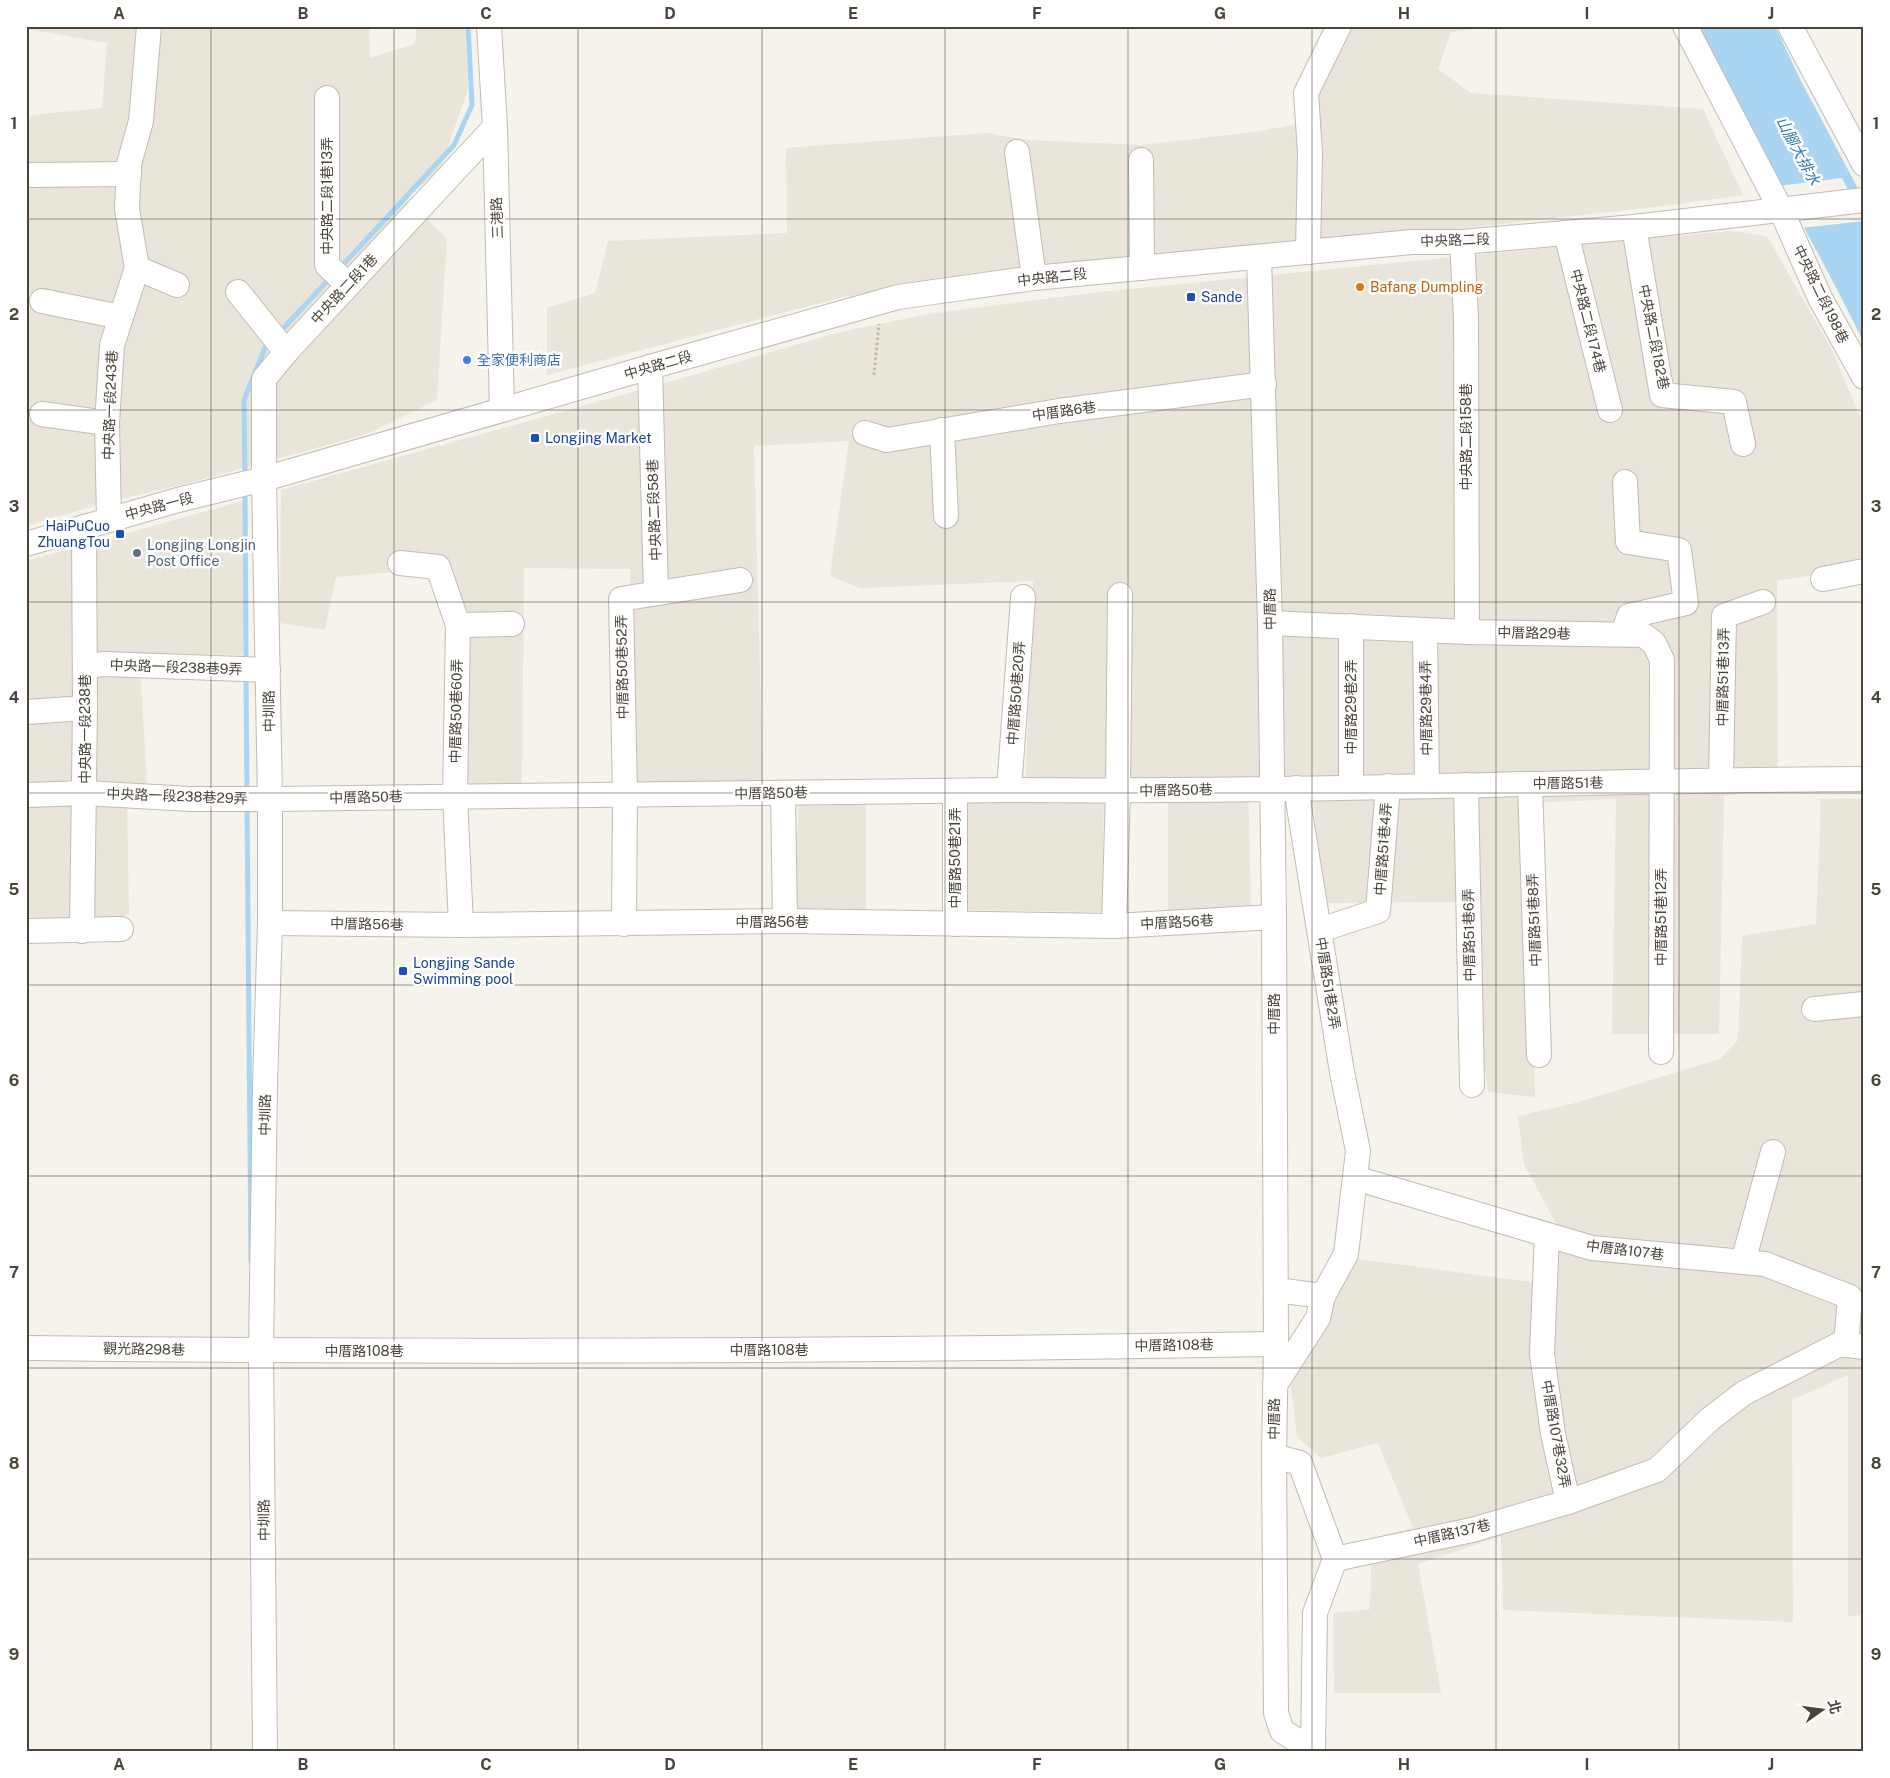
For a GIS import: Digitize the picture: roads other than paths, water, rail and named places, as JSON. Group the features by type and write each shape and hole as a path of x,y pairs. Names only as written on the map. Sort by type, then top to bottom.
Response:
{"street":[{"name":"中央路一段243巷","path":"109,520 107,423 112,346 137,268 127,209 128,174 141,121 149,26"},
{"name":"三港路","path":"490,26 502,410"},
{"path":"1308,252 1310,153 1306,93 1339,26"},
{"name":"中央路二段198巷","path":"1685,26 1780,210 1820,298 1864,377"},
{"path":"1790,26 1864,164"},
{"name":"中央路二段1巷13弄","path":"327,98 327,265 348,285"},
{"name":"中央路二段1巷","path":"264,479 264,379 286,352 494,127"},
{"path":"1017,152 1034,278"},
{"path":"1141,160 1142,268"},
{"path":"26,175 128,174"},
{"name":"中央路二段","path":"264,479 881,302 932,292 1034,278 1412,242 1462,242 1634,227 1864,200"},
{"name":"中央路二段182巷","path":"1634,227 1662,395 1734,402 1744,444"},
{"name":"中央路二段174巷","path":"1566,233 1610,410"},
{"name":"中央路二段158巷","path":"1462,242 1466,318 1467,632"},
{"name":"中厝路","path":"1259,257 1270,622 1274,917 1276,1713 1282,1731 1313,1751"},
{"path":"137,268 177,285"},
{"path":"238,292 286,352"},
{"path":"42,301 121,316"},
{"name":"中央路二段58巷","path":"650,367 656,594"},
{"name":"中厝路6巷","path":"865,433 888,440 1060,411 1264,384"},
{"path":"42,414 107,423"},
{"path":"942,430 946,516"},
{"name":"中央路一段","path":"26,544 178,500 264,479"},
{"name":"中圳路","path":"264,479 270,799 270,923 261,1351 265,1752"},
{"path":"1623,634 1629,616 1686,603 1679,550 1628,542 1625,482"},
{"name":"中央路一段238巷","path":"82,931 85,708 84,528"},
{"name":"中厝路50巷60弄","path":"400,563 438,567 458,625 455,796 460,925"},
{"path":"1823,579 1864,571"},
{"name":"中厝路50巷52弄","path":"625,795 621,599 740,580"},
{"path":"1114,926 1118,791 1120,595"},
{"name":"中厝路50巷20弄","path":"1009,790 1022,597"},
{"name":"中厝路51巷13弄","path":"1721,780 1724,616 1763,602"},
{"name":"中厝路29巷","path":"1270,622 1467,632 1642,635 1654,642 1662,660 1662,782"},
{"path":"458,625 512,624"},
{"name":"中厝路29巷2弄","path":"1350,626 1351,787"},
{"name":"中厝路29巷4弄","path":"1425,630 1427,786"},
{"name":"中央路一段238巷9弄","path":"85,666 104,664 268,670"},
{"path":"26,712 85,708"},
{"name":"中厝路51巷","path":"1272,789 1864,779"},
{"name":"中厝路51巷12弄","path":"1660,1052 1662,782"},
{"name":"中厝路51巷8弄","path":"1530,784 1539,1055"},
{"name":"中厝路51巷6弄","path":"1466,785 1472,1085"},
{"name":"中厝路51巷4弄","path":"1320,930 1378,910 1388,786"},
{"name":"中厝路51巷2弄","path":"1274,1387 1318,1318 1323,1296 1346,1254 1358,1151 1342,1072 1296,788"},
{"name":"中厝路50巷","path":"270,799 1009,790 1272,789"},
{"name":"中厝路50巷21弄","path":"954,924 955,791"},
{"name":"中央路一段238巷29弄","path":"26,795 84,793 190,799 270,799"},
{"path":"783,793 785,921"},
{"path":"624,924 625,795"},
{"name":"中厝路56巷","path":"270,923 460,925 785,921 1114,926 1274,917"},
{"path":"26,931 121,929"},
{"path":"1814,1009 1864,1004"},
{"path":"1743,1262 1772,1152"},
{"name":"中厝路107巷","path":"1355,1178 1592,1248 1765,1264 1850,1297 1855,1346"},
{"name":"中厝路107巷32弄","path":"1547,1235 1542,1354 1553,1434 1568,1502 1657,1470 1710,1419 1744,1393 1840,1344 1855,1346"},
{"path":"1276,1290 1323,1296"},
{"name":"中厝路108巷","path":"261,1351 912,1350 1276,1344"},
{"name":"觀光路298巷","path":"26,1348 261,1351"},
{"path":"1274,1456 1300,1463 1335,1559 1315,1613 1313,1751"},
{"name":"中厝路137巷","path":"1335,1559 1472,1530 1568,1502"}],"water":[{"name":"山腳大排水","path":"1699,26 1775,26 1800,79 1864,200 1864,343 1718,66"}],"waterway":[{"path":"339,269 454,145 472,105 468,26"},
{"path":"279,333 331,277"},
{"path":"245,476 244,400 265,348 270,343"},
{"path":"245,490 246,664"},
{"path":"246,675 247,794"},
{"path":"247,805 251,1261"}],"place":[{"name":"Bafang Dumpling","path":"1360,287"},
{"name":"Sande","path":"1191,297"},
{"name":"全家便利商店","path":"467,360"},
{"name":"Longjing Market","path":"535,438"},
{"name":"HaiPuCuo ZhuangTou","path":"120,534"},
{"name":"Longjing Longjin Post Office","path":"137,553"},
{"name":"Longjing Sande Swimming pool","path":"403,971"}]}
